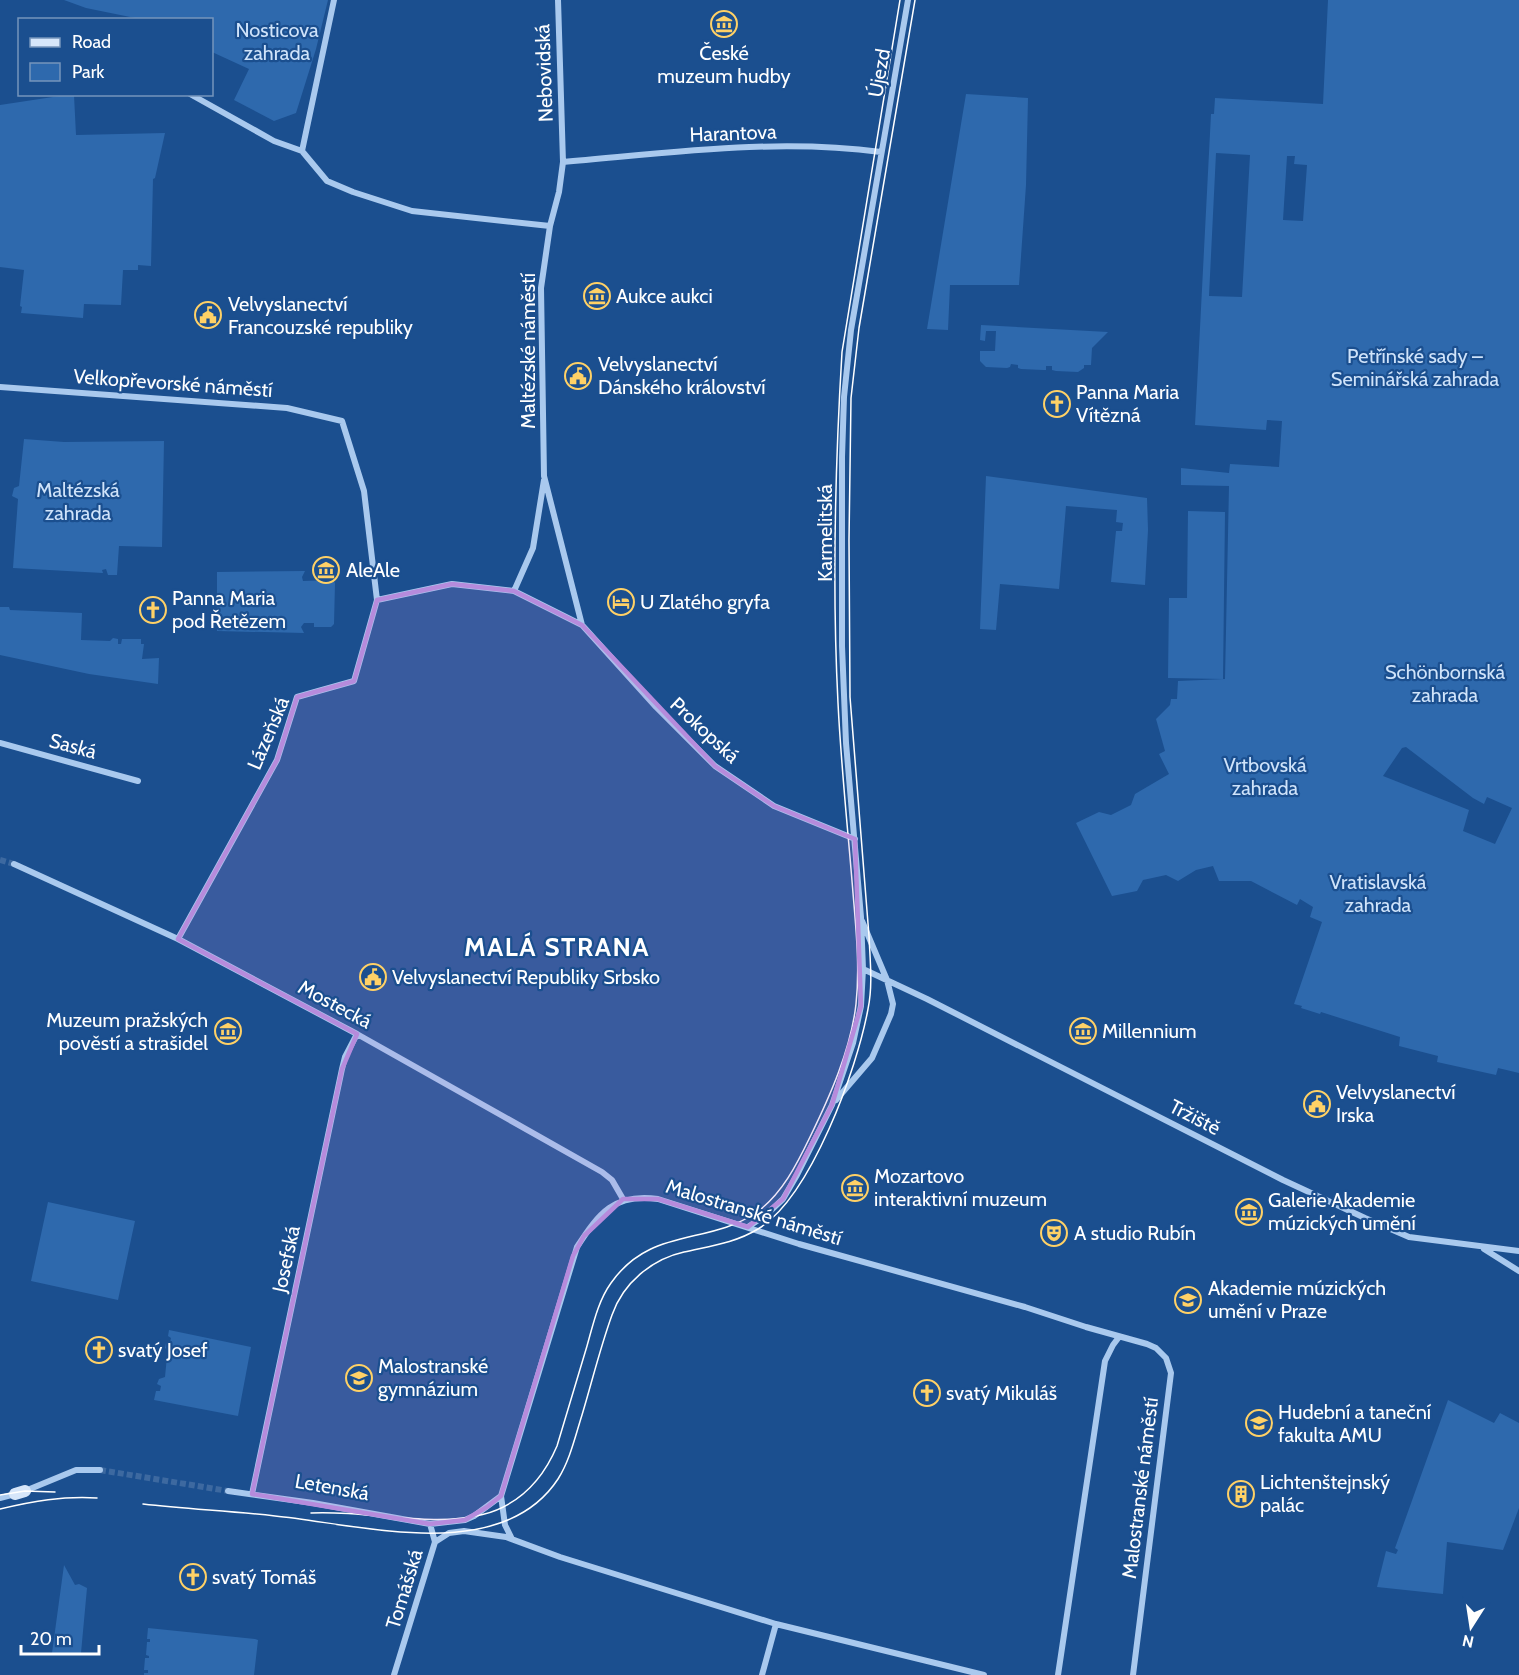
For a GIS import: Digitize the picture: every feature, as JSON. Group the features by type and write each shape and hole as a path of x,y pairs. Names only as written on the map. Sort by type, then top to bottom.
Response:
{"street":[{"path":"302,151 334,0"},
{"name":"Nebovidská","path":"558,0 562,145"},
{"name":"Újezd","path":"881,152 908,0"},
{"path":"194,96 274,141 302,151 327,181 353,192 412,211 549,226"},
{"name":"Maltézské náměstí","path":"514,591 533,548 544,476 541,288 549,226 559,192 563,162 562,145"},
{"name":"Harantova","path":"563,162 720,148 817,146 881,152"},
{"name":"Karmelitská","path":"748,1227 783,1199 797,1175 832,1105 853,1043 861,1006 863,969 861,917 846,743 842,646 843,407 851,330 881,152"},
{"name":"Velkopřevorské náměstí","path":"0,387 287,408 342,421"},
{"name":"Lázeňská","path":"178,939 277,760 297,697 354,681 377,600 364,491 342,421"},
{"name":"Maltézské náměstí","path":"544,476 582,626"},
{"name":"Maltézské náměstí","path":"377,600 452,584 514,591 582,626 611,657"},
{"name":"Prokopská","path":"611,657 715,766 774,806 855,839"},
{"name":"Saská","path":"0,743 138,781"},
{"name":"Mostecká","path":"14,864 178,939 357,1034 602,1172 612,1180 623,1199"},
{"name":"Karmelitská","path":"832,1105 872,1058 891,1014 892,996 861,917"},
{"name":"Tržiště","path":"863,969 1282,1180 1409,1237 1481,1247 1519,1271"},
{"name":"Josefská","path":"252,1494 344,1063 357,1034"},
{"name":"Malostranské náměstí","path":"623,1199 634,1197 658,1199 815,1249 1025,1307 1156,1348 1166,1358 1171,1373 1133,1675"},
{"path":"623,1199 601,1216 577,1247 501,1496 502,1516 512,1539 560,1557 776,1624 984,1675"},
{"path":"1481,1247 1519,1251"},
{"path":"1058,1675 1105,1361 1119,1337"},
{"path":"0,1498 76,1470 100,1470"},
{"name":"Letenská","path":"228,1491 430,1524"},
{"path":"435,1542 430,1524 457,1522 474,1516 501,1496"},
{"name":"Tomášská","path":"394,1675 435,1542 449,1533 464,1531 512,1539"},
{"path":"762,1675 776,1624"}],"highlighted area":[{"path":"452,584 514,591 582,625 715,766 774,806 855,839 861,1006 832,1105 783,1199 748,1227 658,1199 623,1199 584,1236 573,1256 501,1496 487,1507 465,1520 430,1524 252,1494 342,1069 357,1034 178,939 277,760 297,697 354,681 377,600"}],"green space":[{"name":"Nosticova zahrada","path":"64,0 328,0 316,49 296,113 274,121 234,100 249,69 213,52 213,18 135,18 86,8"},
{"path":"1328,0 1519,0 1519,1073 1498,1068 1496,1075 1437,1062 1438,1056 1399,1046 1400,1037 1301,1008 1302,1006 1294,1004 1322,922 1310,917 1313,907 1300,899 1297,905 1251,881 1219,881 1213,866 1196,870 1178,881 1166,875 1143,880 1137,891 1112,896 1076,823 1099,812 1111,815 1131,805 1135,794 1169,774 1159,754 1165,751 1156,719 1170,705 1171,699 1177,699 1178,681 1225,679 1229,486 1181,485 1181,468 1229,473 1230,464 1279,467 1282,421 1267,420 1266,430 1195,425 1211,114 1214,114 1215,98 1323,104","holes":["1216,153 1250,155 1242,297 1209,296","1287,156 1295,156 1294,164 1307,165 1303,221 1283,220","1406,747 1473,798 1484,804 1487,797 1512,808 1495,844 1463,831 1469,810 1383,776 1402,748"]},
{"path":"966,94 1028,98 1026,185 1019,285 950,285 948,330 927,329"},
{"path":"74,96 76,135 165,133 153,179 151,266 138,265 138,270 123,270 121,305 84,304 83,318 21,313 24,270 0,267 0,105"},
{"path":"981,325 1108,332 1092,348 1091,365 1084,365 1084,368 1078,372 1056,371 1052,370 1052,366 1046,366 1046,370 1021,369 1018,365 1011,364 1007,368 986,367 980,361 980,351 995,351 996,331 986,331 985,341 980,340"},
{"name":"Maltézská zahrada","path":"24,439 64,442 164,441 162,547 119,546 117,575 108,575 106,569 102,570 103,573 13,568 18,499 12,496 14,488 19,486"},
{"path":"986,476 1147,498 1145,585 1111,582 1116,531 1122,531 1123,523 1116,522 1117,510 1066,506 1059,589 1000,584 996,630 980,629"},
{"path":"1188,511 1225,512 1223,679 1168,678 1169,598 1187,598"},
{"path":"305,571 303,581 333,580 335,583 334,624 331,627 314,627 314,623 304,623 301,627 304,633 217,631 217,572"},
{"path":"0,607 9,607 10,610 82,613 81,640 110,641 113,638 118,639 118,644 121,644 122,639 141,639 141,644 144,644 142,659 159,658 158,684 89,674 0,655"},
{"path":"48,1202 135,1221 118,1300 31,1281"},
{"path":"169,1330 251,1347 238,1416 154,1400 156,1391 160,1391 161,1386 157,1384 159,1379 165,1377 167,1356 170,1352 165,1348 171,1338 168,1336"},
{"path":"1448,1400 1494,1423 1500,1413 1519,1423 1519,1508 1503,1550 1447,1542 1443,1594 1377,1587 1386,1551 1396,1554 1398,1550 1395,1548"},
{"path":"64,1565 75,1585 79,1584 87,1588 81,1653 52,1653"},
{"path":"148,1628 258,1640 254,1675 144,1675 148,1673 148,1670 144,1670 145,1658 149,1658 146,1655 147,1642 150,1642 150,1639 147,1639"}],"tunnel":[{"path":"0,860 14,864"},
{"path":"100,1470 228,1491"}],"tram line":[{"path":"311,1513 450,1519 482,1515 511,1503 537,1481 557,1446 596,1313 611,1283 627,1265 644,1253 662,1244 738,1222 766,1205 788,1178 800,1158 839,1072 850,1038 858,976 836,659 835,527 842,352 900,0"},
{"path":"143,1504 275,1516 386,1531 427,1533 466,1531 502,1523 533,1506 562,1472 569,1456 612,1315 617,1303 631,1283 650,1267 672,1255 731,1241 758,1229 777,1213 796,1190 829,1130 854,1064 862,1034 868,1009 871,972 850,697 851,398 859,328 915,0"},
{"path":"0,1495 25,1491 55,1492"},
{"path":"0,1509 48,1500 97,1498"}],"place":[{"name":"České muzeum hudby","path":"724,24"},
{"name":"Aukce aukci","path":"597,296"},
{"name":"Velvyslanectví Francouzské republiky","path":"208,315"},
{"name":"Velvyslanectví Dánského království","path":"578,376"},
{"name":"Panna Maria Vítězná","path":"1057,404"},
{"name":"AleAle","path":"326,570"},
{"name":"U Zlatého gryfa","path":"621,602"},
{"name":"Panna Maria pod Řetězem","path":"153,610"},
{"name":"Velvyslanectví Republiky Srbsko","path":"373,977"},
{"name":"Muzeum pražských pověstí a strašidel","path":"228,1031"},
{"name":"Millennium","path":"1083,1031"},
{"name":"Velvyslanectví Irska","path":"1317,1104"},
{"name":"Mozartovo interaktivní muzeum","path":"855,1188"},
{"name":"Galerie Akademie múzických umění","path":"1249,1212"},
{"name":"A studio Rubín","path":"1054,1233"},
{"name":"Akademie múzických umění v Praze","path":"1188,1300"},
{"name":"svatý Josef","path":"99,1350"},
{"name":"Malostranské gymnázium","path":"359,1378"},
{"name":"svatý Mikuláš","path":"927,1393"},
{"name":"Hudební a taneční fakulta AMU","path":"1259,1423"},
{"name":"Lichtenštejnský palác","path":"1241,1494"},
{"name":"svatý Tomáš","path":"193,1577"}],"district":[{"name":"MALÁ STRANA","path":"557,947"}],"park label":[{"name":"Petřínské sady – Seminářská zahrada","path":"1415,368"},
{"name":"Schönbornská zahrada","path":"1445,684"},
{"name":"Vrtbovská zahrada","path":"1265,776"},
{"name":"Vratislavská zahrada","path":"1378,894"}]}
